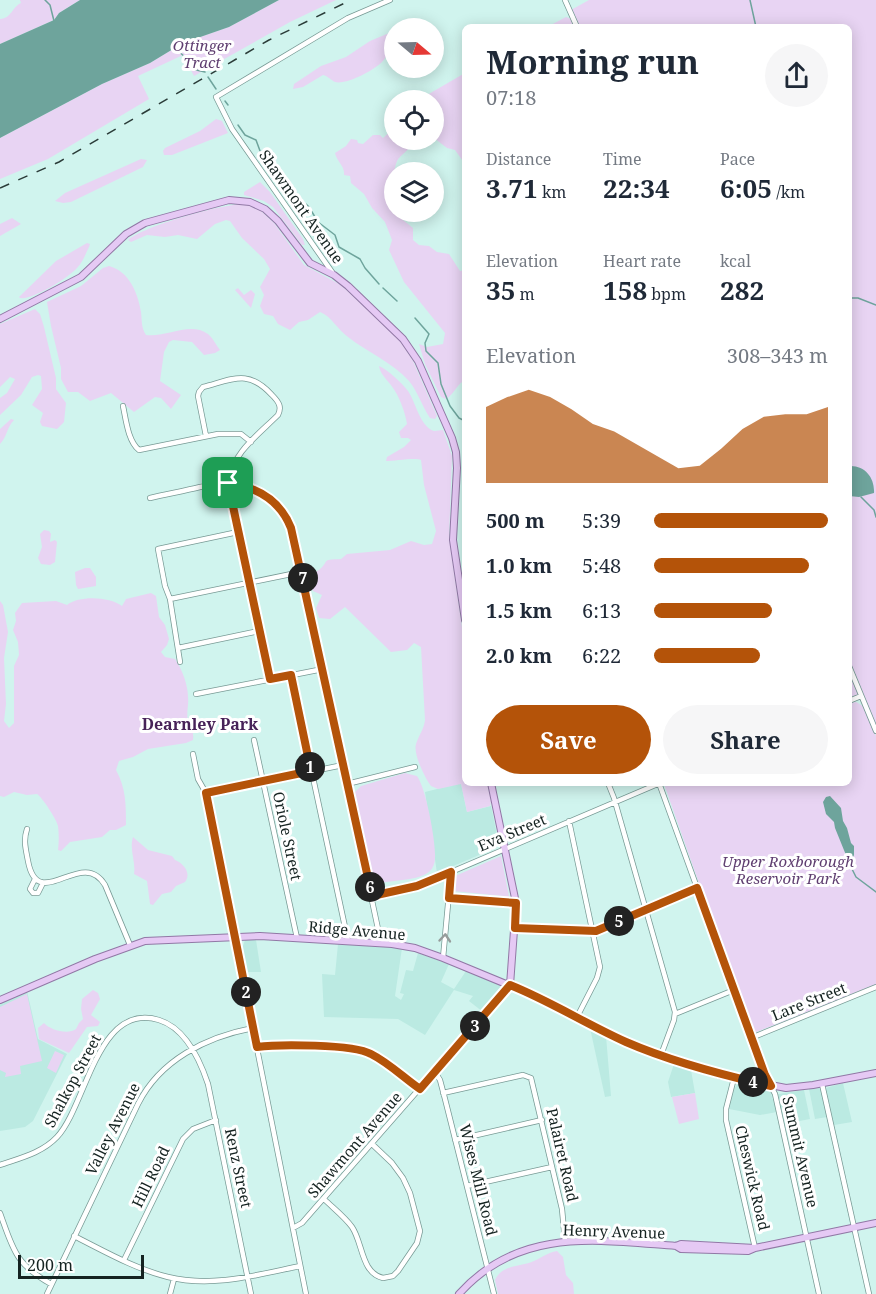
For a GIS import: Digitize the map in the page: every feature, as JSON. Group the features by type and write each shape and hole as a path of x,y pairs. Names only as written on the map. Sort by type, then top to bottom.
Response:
{"main road":[{"path":"0,319 81,277 131,230 151,221 229,200 258,204 274,217 313,266 334,275"},
{"name":"Shawmont Avenue","path":"334,275 394,329 410,347 452,438 457,468 453,540 462,600"},
{"path":"492,786 516,903 510,985"},
{"name":"Ridge Avenue","path":"0,999 141,942 234,937 381,943 409,946 443,958 510,985 624,1041 734,1078 786,1088 876,1073"},
{"name":"Henry Avenue","path":"459,1294 488,1269 529,1248 566,1241 591,1240 676,1246 681,1244 755,1248 876,1223"}],"street":[{"name":"Shawmont Avenue","path":"334,275 232,129 216,97 348,18 390,0"},
{"path":"565,0 576,24"},
{"path":"313,266 319,256"},
{"path":"206,436 199,392 203,387 239,378 254,380 280,404 278,416 236,458 228,483 270,679"},
{"path":"123,406 129,432 139,450 224,434 241,434 251,442"},
{"path":"150,498 228,483 258,490 270,498 280,508 291,528 381,943"},
{"path":"180,662 170,599 165,586 158,549 238,532"},
{"path":"170,599 301,572"},
{"path":"178,648 259,631"},
{"path":"196,694 322,669"},
{"path":"852,674 876,732"},
{"path":"291,675 348,941"},
{"path":"852,700 861,696"},
{"name":"Oriole Street","path":"254,740 297,938"},
{"path":"194,754 197,777 206,793 306,1294"},
{"path":"206,793 343,765"},
{"path":"347,784 415,767"},
{"path":"609,786 675,1014 661,1055"},
{"name":"Eva Street","path":"372,896 417,886 653,786"},
{"name":"Summit Avenue","path":"661,786 751,1038 775,1094 819,1294"},
{"path":"569,821 599,964 599,972 577,1017"},
{"path":"27,829 24,843 29,868 35,879 43,883 52,883 82,871 99,877 105,885 130,945"},
{"path":"443,958 451,872"},
{"path":"35,879 30,889 33,893 38,893 43,883"},
{"path":"515,928 592,931 697,888"},
{"path":"449,898 516,903"},
{"name":"Shawmont Avenue","path":"293,1228 303,1223 510,985"},
{"name":"Lare Street","path":"751,1038 876,987"},
{"path":"675,1014 734,990"},
{"name":"Shalkop Street","path":"0,1165 39,1151 59,1135 107,1040 124,1024 140,1018 162,1021 179,1032 191,1050"},
{"name":"Valley Avenue","path":"47,1294 146,1088 163,1070 191,1050 221,1036 253,1028"},
{"path":"257,1047 276,1045 364,1050 376,1056 420,1089"},
{"name":"Renz Street","path":"191,1050 208,1084 251,1294"},
{"name":"Wises Mill Road","path":"435,1072 440,1080 494,1294"},
{"name":"Palairet Road","path":"443,1093 524,1075 530,1076 562,1209 566,1241"},
{"name":"Cheswick Road","path":"734,1078 726,1109 726,1120 755,1248"},
{"path":"822,1083 869,1294"},
{"name":"Hill Road","path":"124,1260 183,1139 193,1129 216,1120"},
{"path":"455,1140 542,1120"},
{"path":"324,1199 351,1226 361,1245 367,1268 375,1275 386,1278 396,1274 417,1243 420,1234 410,1193 403,1178 392,1163 372,1144"},
{"path":"467,1186 552,1167"},
{"path":"0,1213 20,1260 32,1272 51,1284"},
{"path":"74,1236 148,1271 174,1279 209,1282 248,1277 300,1266"},
{"path":"170,1294 174,1279"}],"shaded area":[{"path":"80,0 279,0 229,27 183,43 150,63 102,84 0,138 0,44 54,20 59,13"},
{"path":"852,466 864,470 873,482 874,493 852,496"},
{"path":"461,783 467,812 491,806 499,844 498,847 437,873 425,792"},
{"path":"830,796 841,808 843,821 854,846 854,855 850,865 834,822 826,814 823,802 826,797"},
{"path":"245,940 256,940 261,972 246,972 242,949"},
{"path":"338,944 402,948 395,996 401,1000 404,994 400,993 406,970 413,971 418,953 449,964 441,982 454,989 466,971 500,985 501,992 483,1012 469,1001 473,996 454,990 425,1035 398,1019 324,1017 322,974 335,975"},
{"path":"27,991 38,1039 67,1054 33,1121 25,1127 0,1131 0,1004"},
{"path":"590,1028 606,1036 611,1096 605,1097"},
{"path":"674,1064 691,1070 695,1093 671,1097 668,1082"},
{"path":"738,1083 770,1091 777,1112 760,1115 729,1109 734,1089"},
{"path":"843,1083 852,1122 834,1125 826,1088"},
{"path":"819,1088 827,1117 815,1119 809,1089"},
{"path":"804,1090 810,1119 784,1124 778,1094"}],"green space":[{"path":"20,0 80,0 59,13 54,20 0,44 0,19 10,15 21,3"},
{"name":"Ottinger Tract","path":"279,0 336,0 290,22 194,76 183,55 138,76 149,99 48,159 0,179 0,138 102,84 150,63 183,43 229,27"},
{"path":"589,0 876,0 876,726 862,693 852,697 852,24 577,24 571,10"},
{"path":"566,17 571,19 573,24 553,24"},
{"path":"384,35 384,60 367,73 340,82 335,82 323,75 303,87 293,89 294,84 321,66 346,57 370,41"},
{"path":"462,75 462,160 455,150 444,146 444,90 436,90"},
{"path":"216,119 222,121 228,133 172,155 164,155 165,148 200,131"},
{"path":"373,135 384,137 384,150 408,150 396,162 384,162 384,221 372,208 364,194 351,183 350,176 344,175 335,153 346,146 351,139 363,144"},
{"path":"141,159 147,160 143,167 71,202 55,201 65,193"},
{"path":"260,182 270,192 305,245 302,245 273,207 264,201 244,195 244,192"},
{"path":"246,204 261,211 274,223 304,265 341,285 399,339 413,361 437,416 435,419 430,418 412,385 402,374 348,337 324,314 320,312 308,320 299,322 290,330 278,324 273,316 264,314 260,306 264,295 260,287 270,269 230,221 215,224 197,239 178,235 165,237 147,235 131,242 128,240 150,228 185,216 221,207"},
{"path":"12,218 21,224 0,236 0,224"},
{"path":"385,222 406,222 413,228 413,240 437,252 449,254 460,271 462,271 462,382 446,399 441,397 425,364 419,344 427,347 443,344 445,333 404,282 389,250 392,240"},
{"path":"87,243 90,244 84,258 72,272 33,296 19,297 56,261"},
{"path":"109,266 122,273 131,284 138,298 142,327 146,335 186,329 201,330 210,336 220,350 204,355 192,342 173,340 169,342 164,352 160,381 181,395 171,409 161,398 155,397 134,412 111,393 90,401 78,392 68,392 61,379 61,368 47,302 81,286 103,268"},
{"path":"238,288 244,295 251,290 255,294 251,308 235,290"},
{"path":"35,309 40,314 44,327 56,378 56,389 66,403 64,422 57,429 42,426 40,422 43,413 32,405 42,389 41,376 38,375 32,377 21,395 0,415 0,398 7,393 15,379 10,377 0,387 0,324"},
{"path":"379,366 408,391 421,419 429,429 443,430 452,456 449,537 462,627 462,786 488,786 491,801 490,806 467,812 461,784 438,789 431,786 418,760 416,744 425,720 421,647 414,643 407,650 391,652 345,607 330,619 319,618 316,608 322,595 313,591 309,582 310,576 326,561 341,559 347,554 390,550 411,541 424,545 432,544 436,531 424,485 421,460 386,461 387,457 411,440 401,438 399,432 407,424 404,411 393,388"},
{"path":"11,419 14,420 0,444 0,429"},
{"path":"44,530 51,534 50,542 55,540 57,542 55,562 50,565 41,564 38,558 42,547 40,534"},
{"path":"90,568 96,577 96,586 78,589 75,572"},
{"path":"151,593 156,596 159,617 165,625 169,639 161,652 165,657 175,659 186,682 187,718 193,732 193,740 148,749 119,761 116,770 124,790 126,825 110,830 102,837 70,842 61,851 58,850 57,823 37,794 27,795 14,792 4,797 0,796 0,601 3,605 8,632 4,658 6,704 4,721 9,728 14,723 14,666 19,655 18,642 13,630 16,621 15,613 22,603 56,601 67,605 79,600 95,598 122,606 126,599"},
{"name":"Upper Roxborough Reservoir Park","path":"852,703 863,706 876,736 876,985 754,1033 749,1025 665,786 852,786"},
{"path":"405,773 417,776 424,792 434,840 434,864 430,871 419,877 375,884 372,880 354,793 361,786"},
{"path":"133,837 148,850 172,856 184,866 188,875 185,882 176,886 171,892 162,894 153,905 150,904 147,881 134,874"},
{"path":"501,856 510,901 503,896 453,891 455,876"},
{"path":"93,990 98,993 100,999 91,1015 100,1022 98,1026 87,1027 69,1053 39,1039 38,1028 44,1023 59,1031 68,1032 76,1029 83,1019 82,999"},
{"path":"27,994 42,1061 20,1066 21,1074 5,1077 6,1073 0,1070 0,1007"},
{"path":"55,1051 64,1055 56,1073 47,1068"},
{"path":"695,1093 699,1119 679,1124 672,1097"},
{"path":"557,1251 563,1257 566,1275 573,1283 574,1294 498,1294 495,1280 502,1271"}],"waterway":[{"path":"45,0 50,5 54,21"},
{"path":"750,0 755,24"},
{"path":"175,48 186,58 192,69 205,72"},
{"path":"208,77 216,89"},
{"path":"225,101 228,105"},
{"path":"238,125 245,135 256,140 263,159 274,167 284,188 303,203"},
{"path":"306,204 318,222 335,235 339,247 360,259 379,284"},
{"path":"383,288 397,301"},
{"path":"852,298 876,305"},
{"path":"415,318 429,334 425,343 426,351 438,363 441,384 450,406 462,420"},
{"path":"861,497 874,510 876,517"},
{"path":"850,865 856,877 876,892"}],"railway":[{"path":"0,188 59,162 269,40 351,0"}],"district":[{"name":"Dearnley Park","path":"200,724"}],"route":[{"path":"228,483 251,487 266,495 282,512 291,528 372,896 417,886 451,872 449,898 516,903 515,928 592,931 697,888 771,1086 708,1072 633,1045 510,985 420,1089 376,1056 364,1050 276,1045 257,1047 206,793 311,771 291,675 270,679 228,483"}]}
